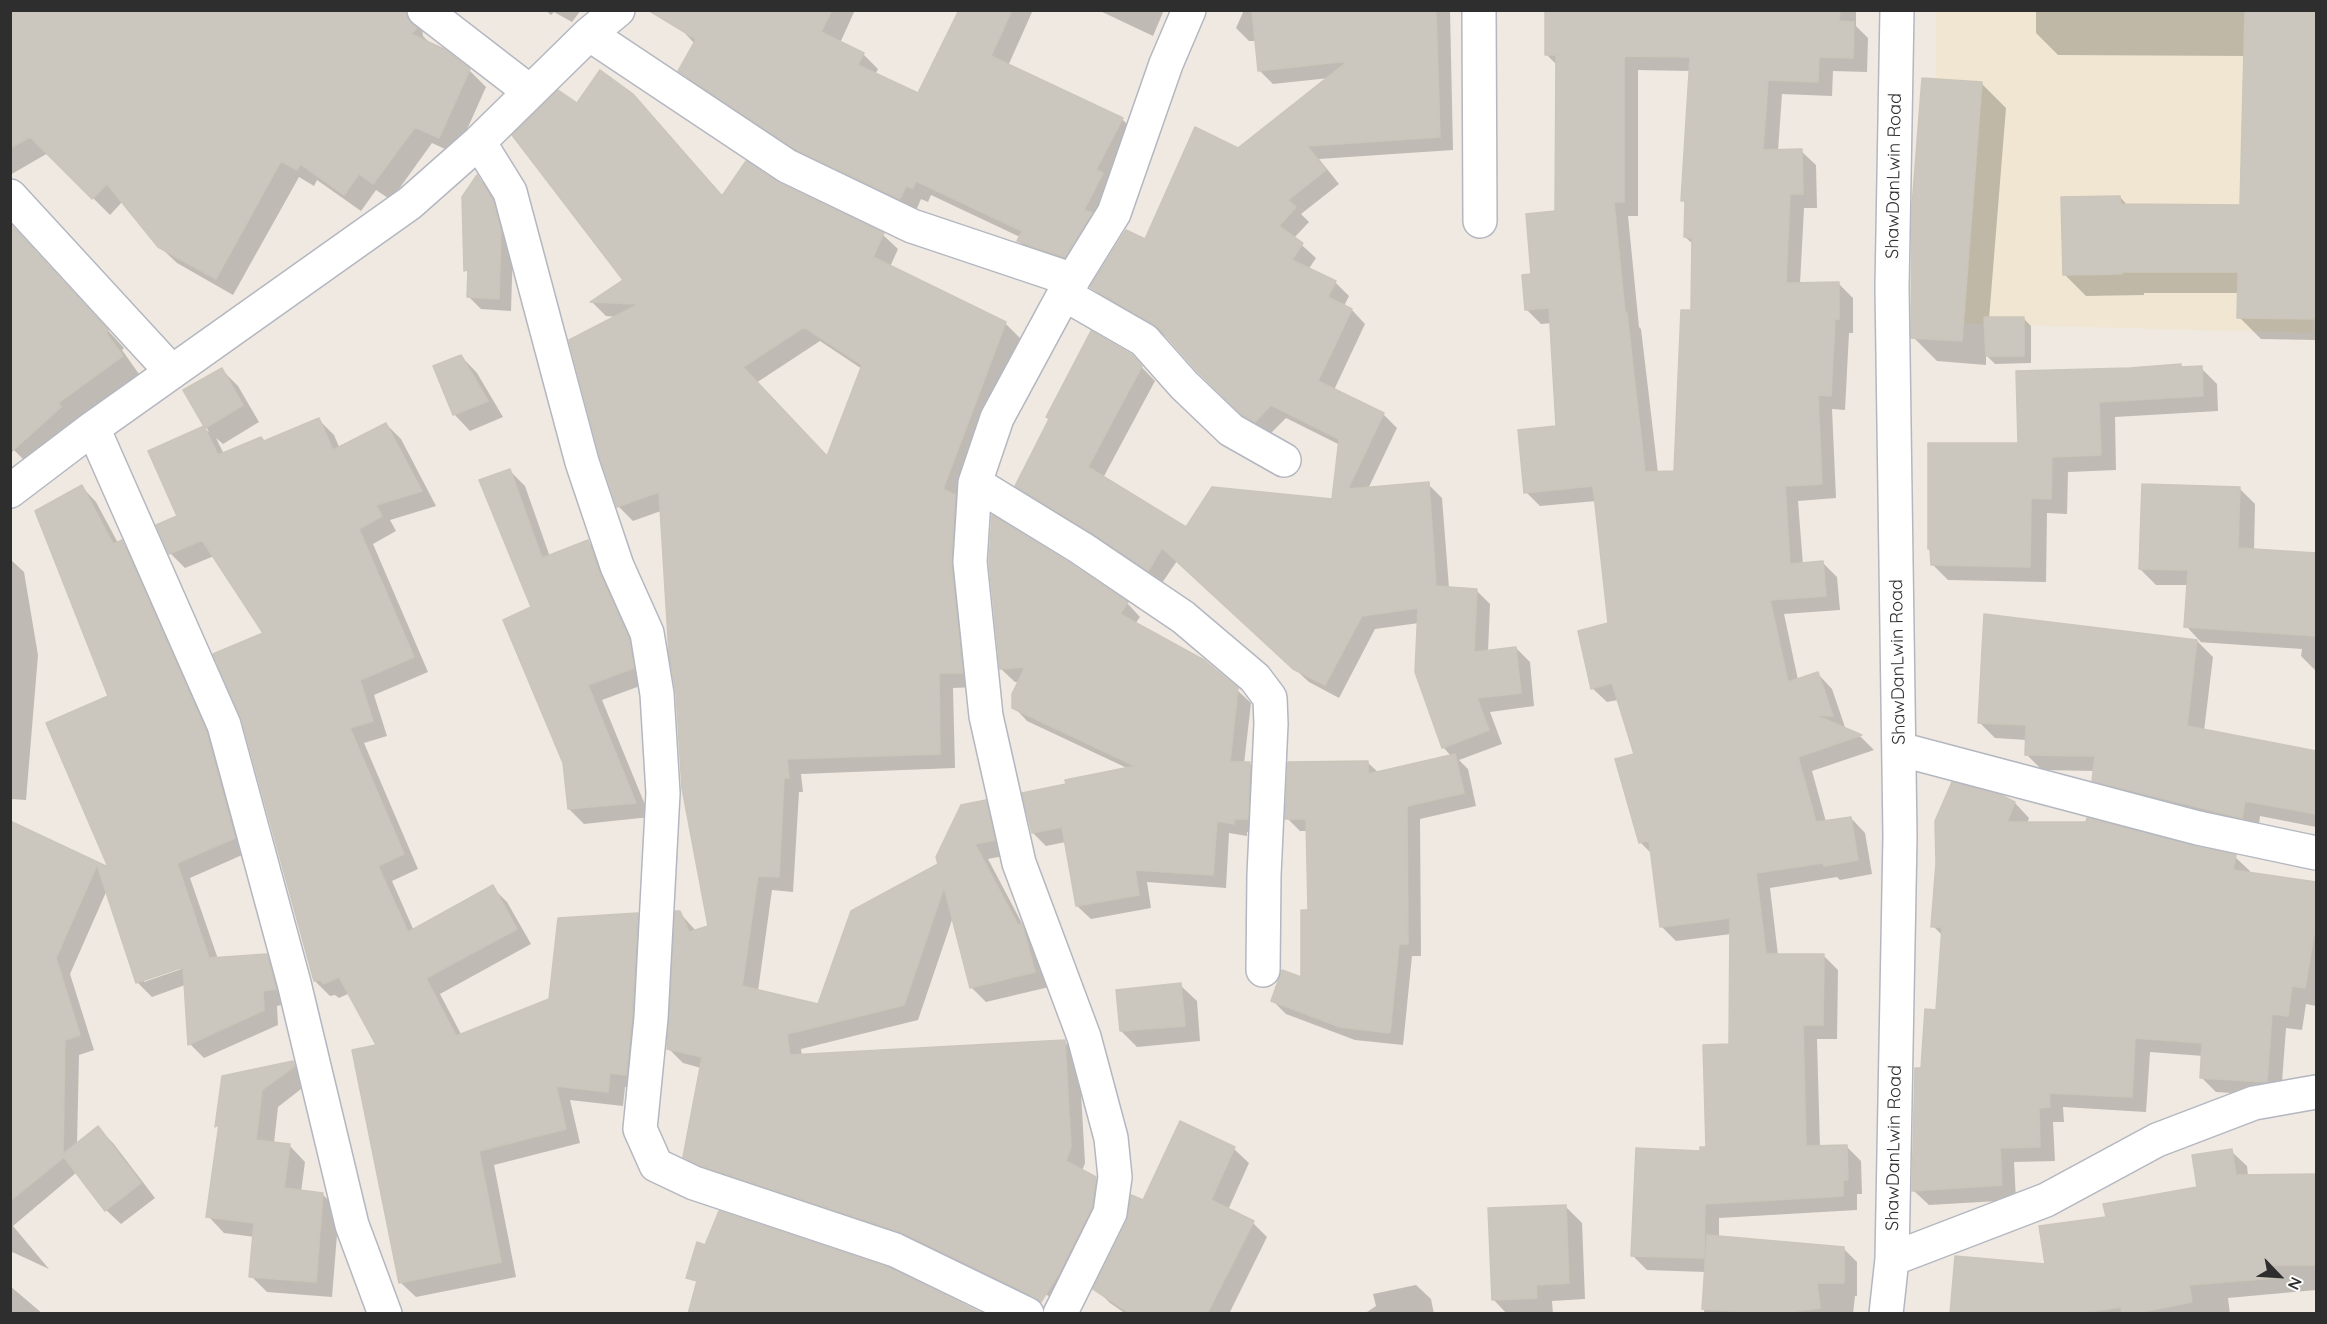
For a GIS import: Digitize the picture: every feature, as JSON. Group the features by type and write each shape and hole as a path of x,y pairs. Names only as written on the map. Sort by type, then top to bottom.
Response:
{"street":[{"path":"424,10 529,91"},
{"path":"10,491 93,428 410,203 479,142 589,34 618,10"},
{"path":"1060,1314 1110,1213 1115,1177 1111,1138 1084,1037 1019,863 986,716 970,562 975,483 997,418 1069,287 1114,213 1166,64 1189,10"},
{"path":"1479,10 1480,221"},
{"name":"ShawDanLwin Road","path":"1886,1314 1892,1259 1900,836 1892,287 1898,10"},
{"path":"589,34 787,166 912,226 1069,287 1144,340 1184,385 1231,430 1284,460"},
{"path":"479,142 510,192 582,462 618,566 647,633 649,643 657,694 663,793 651,1018 640,1128 656,1165 694,1183 895,1250 1027,1314"},
{"path":"10,196 172,372"},
{"path":"93,428 224,725 294,983 352,1225 385,1314"},
{"path":"975,483 1081,548 1183,617 1255,678 1270,699 1263,970"},
{"path":"1899,749 2198,828 2316,853"},
{"path":"1892,1259 2046,1200 2157,1140 2254,1102 2316,1092"}],"shaded area":[{"path":"1936,11 2316,11 2316,255 2312,333 1937,323"}],"building":[{"path":"10,10 406,10 407,18 417,28 411,34 444,49 470,69 439,138 415,127 373,184 359,174 344,195 300,164 297,170 281,161 216,279 158,247 107,184 92,199 30,137 10,148"},
{"path":"648,10 832,10 821,32 864,53 858,65 918,93 959,10 1012,10 991,56 1123,118 1096,170 1103,173 1084,210 1092,213 1065,257 1017,241 1022,231 916,181 913,188 906,186 900,199 796,150 678,71 696,39"},
{"path":"1252,10 1436,10 1440,137 1307,146 1326,170 1288,200 1296,207 1279,226 1303,243 1292,260 1336,281 1328,297 1352,309 1318,381 1384,413 1348,489 1429,482 1436,586 1477,589 1474,652 1516,647 1521,693 1477,698 1489,730 1442,748 1415,672 1418,608 1362,616 1325,685 1293,669 1162,548 1148,571 1091,532 1015,486 1049,419 1046,417 1091,331 1132,355 1142,366 1088,467 1186,527 1212,487 1332,499 1339,439 1271,405 1255,422 1242,415 1198,372 1158,327 1090,287 1126,230 1145,239 1195,127 1238,148 1348,61 1258,71"},
{"path":"1545,10 1840,10 1839,21 1854,22 1853,58 1819,57 1818,82 1768,80 1763,150 1802,149 1803,194 1790,194 1786,283 1839,282 1839,319 1835,319 1831,396 1818,395 1822,484 1785,486 1790,564 1823,561 1826,596 1770,600 1788,682 1818,672 1833,716 1815,715 1862,735 1798,757 1816,822 1851,817 1858,860 1756,873 1766,954 1824,954 1823,1025 1803,1025 1806,1146 1847,1145 1848,1180 1843,1180 1843,1196 1705,1204 1704,1258 1631,1256 1636,1148 1700,1151 1700,1147 1706,1147 1703,1045 1729,1044 1730,918 1660,927 1649,840 1639,843 1615,759 1634,754 1612,683 1591,689 1578,631 1608,623 1593,486 1524,493 1518,430 1556,426 1549,308 1525,310 1522,275 1531,274 1526,214 1555,211 1556,55 1545,55","holes":["1624,56 1690,57 1681,201 1685,201 1684,237 1692,238 1691,310 1681,310 1674,471 1645,472 1614,202 1624,202"]},
{"path":"2245,10 2316,10 2316,319 2237,318 2238,272 2122,272 2122,274 2063,275 2061,197 2120,196 2121,204 2240,205"},
{"path":"600,70 633,94 722,196 746,161 779,183 884,233 873,257 1006,322 943,489 955,495 951,564 963,673 939,673 940,754 787,759 789,778 784,778 779,877 758,876 742,986 818,1004 851,911 938,864 936,857 961,805 986,800 995,840 975,844 1018,925 1022,924 1035,972 970,988 944,887 904,1005 787,1034 790,1055 1065,1040 1071,1147 1066,1161 1096,1177 1092,1207 1059,1273 1041,1302 901,1232 701,1166 683,1157 702,1057 667,1049 675,911 680,911 689,932 708,926 682,788 676,693 669,654 659,492 617,507 600,457 569,340 639,304 590,302 623,280 512,135 558,90 577,103","holes":["804,327 862,365 827,456 743,367"]},
{"path":"1922,78 1982,82 1962,341 1911,338 1912,206"},
{"path":"477,175 493,200 501,231 499,299 467,297 468,269 464,271 462,197"},
{"path":"10,224 108,330 106,333 123,356 58,403 61,407 10,453"},
{"path":"1984,317 2024,317 2024,356 1986,356"},
{"path":"461,355 488,401 453,415 433,366"},
{"path":"2181,364 2181,367 2202,366 2203,396 2099,402 2101,455 2052,457 2051,499 2031,498 2030,567 1931,565 1930,549 1928,549 1928,443 2018,443 2016,371 2130,368"},
{"path":"222,368 243,405 205,428 183,390"},
{"path":"319,418 333,450 386,423 422,491 376,505 382,516 359,529 414,657 360,680 373,721 350,728 404,854 378,866 408,932 493,885 517,929 426,978 456,1036 549,999 558,918 638,913 626,1075 610,1073 608,1092 556,1086 566,1129 479,1151 501,1262 399,1283 352,1050 376,1045 339,977 323,984 321,980 314,981 242,720 213,654 263,633 202,540 169,554 156,525 177,516 148,451 204,426 218,455 261,437 264,441"},
{"path":"510,469 542,558 588,540 600,574 629,638 634,668 588,685 636,803 568,809 563,763 503,620 531,607 479,480"},
{"path":"2142,484 2240,487 2238,548 2316,553 2316,636 2184,627 2188,570 2139,569"},
{"path":"82,485 113,544 122,540 206,731 235,838 177,863 209,958 267,954 276,989 263,991 264,1010 188,1045 183,967 136,983 97,865 56,958 80,1035 65,1040 63,1154 98,1126 141,1183 105,1211 63,1156 10,1201 10,821 108,867 46,723 108,696 35,511"},
{"path":"992,515 1128,602 1120,614 1204,660 1238,688 1230,762 1250,762 1248,819 1234,819 1234,824 1217,821 1213,875 1135,870 1139,895 1076,906 1062,827 1032,833 1022,793 1066,784 1065,780 1135,766 1012,708 1012,694 1025,667 1000,669 989,562"},
{"path":"1984,614 2197,640 2187,726 2316,751 2316,814 2245,801 2242,818 2092,781 2095,756 2025,755 2026,725 1978,723"},
{"path":"1455,754 1464,793 1407,806 1408,944 1399,944 1390,1033 1340,1027 1271,1001 1282,970 1301,977 1301,910 1308,910 1306,819 1285,819 1288,762 1368,761 1368,774"},
{"path":"1952,782 2001,795 2015,802 2007,822 2086,822 2087,818 2236,855 2233,870 2316,882 2316,922 2305,988 2292,986 2288,1016 2272,1014 2267,1082 2200,1078 2202,1043 2135,1038 2132,1097 2049,1093 2050,1107 2039,1108 2040,1147 2000,1148 2002,1185 1912,1191 1915,1068 1921,1068 1925,1009 1936,1010 1942,927 1931,927 1936,863 1935,821"},
{"path":"1181,983 1185,1026 1120,1031 1116,990"},
{"path":"293,1061 295,1066 262,1090 256,1140 290,1144 284,1188 323,1193 316,1282 249,1277 254,1223 206,1217 219,1124 215,1127 222,1076"},
{"path":"1180,1121 1235,1147 1211,1200 1254,1221 1207,1314 1131,1314 1093,1289 1127,1221 1131,1195 1143,1200"},
{"path":"2232,1149 2236,1175 2315,1174 2315,1265 2273,1265 2274,1278 2189,1285 2192,1302 2131,1314 2122,1314 2121,1307 2074,1314 1950,1314 1955,1256 2045,1264 2039,1226 2106,1217 2103,1204 2197,1187 2192,1155"},
{"path":"1566,1205 1569,1283 1536,1285 1537,1298 1492,1300 1488,1208"},
{"path":"719,1211 888,1267 983,1314 688,1314 697,1281 686,1278 697,1242 705,1245"},
{"path":"1707,1235 1844,1247 1844,1283 1817,1283 1820,1308 1776,1314 1702,1309"}]}
